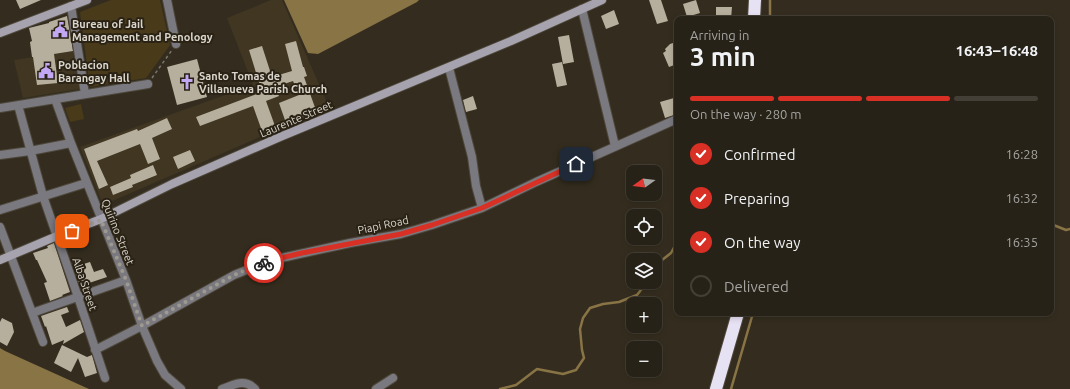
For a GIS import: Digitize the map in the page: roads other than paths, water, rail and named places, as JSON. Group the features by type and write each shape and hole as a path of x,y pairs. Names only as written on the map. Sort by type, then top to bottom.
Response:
{"highway":[{"path":"754,16 755,0"},
{"path":"716,389 737,316"}],"street":[{"path":"0,33 87,0"},
{"path":"167,0 176,44"},
{"name":"Laurente Street","path":"0,260 57,236 101,220 179,181 280,137 449,68 602,0"},
{"path":"70,6 84,94"},
{"path":"582,9 616,146"},
{"path":"449,68 472,157 476,186 482,208"},
{"path":"0,108 148,84"},
{"name":"Quirino Street","path":"55,99 86,183 126,280 142,326 157,361 165,375 181,389"},
{"name":"Alba Street","path":"18,106 43,196 105,378"},
{"name":"Piapi Road","path":"95,350 234,275 272,260 350,243 401,234 482,208 674,120"},
{"path":"0,155 71,143"},
{"path":"0,210 86,183"},
{"path":"0,227 43,342"},
{"path":"32,313 126,280"},
{"path":"376,389 393,378"},
{"path":"222,389 239,383 244,383 248,384 254,389"}],"waterway":[{"path":"770,0 770,16"},
{"path":"1054,225 1066,230 1070,229"},
{"path":"662,260 671,253 674,248"},
{"path":"500,389 516,385 537,369 563,374 576,370 584,358 580,329 583,318 590,308 603,304 619,302 637,295 642,289"},
{"path":"731,389 752,316"}],"place":[{"name":"Bureau of Jail Management and Penology","path":"60,30"},
{"name":"Poblacion Barangay Hall","path":"46,71"},
{"name":"Santo Tomas de Villanueva Parish Church","path":"187,82"}]}
